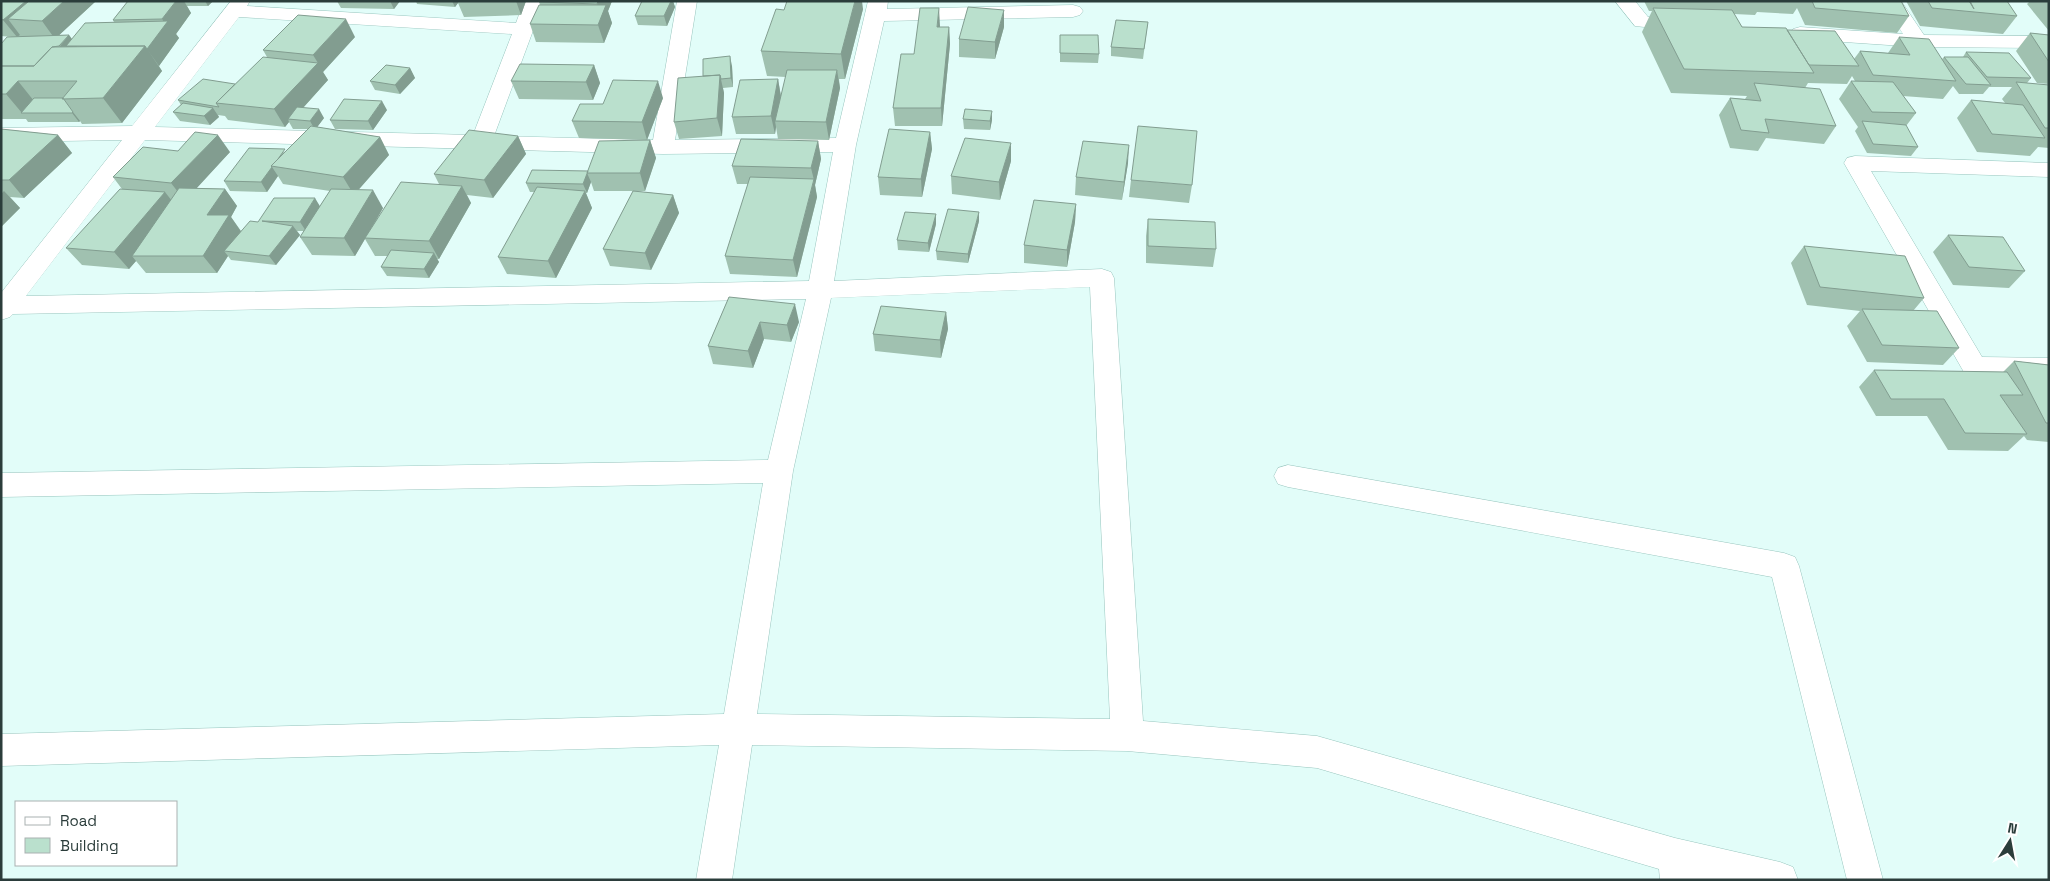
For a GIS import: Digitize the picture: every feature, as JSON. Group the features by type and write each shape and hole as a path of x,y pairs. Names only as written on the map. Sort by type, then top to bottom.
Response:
{"street":[{"path":"481,142 534,1"},
{"path":"663,147 687,1"},
{"path":"1624,1 1642,22 1701,26"},
{"path":"1891,1 1918,41"},
{"path":"4,308 237,6 525,29"},
{"path":"714,880 779,471 820,290 844,145 877,8 1073,11"},
{"path":"1780,32 1918,41 2049,42"},
{"path":"1,135 138,133 663,147 844,145"},
{"path":"2049,170 1855,163 1974,366 2049,368"},
{"path":"4,308 820,290 1102,278 1127,736"},
{"path":"1,486 779,471"},
{"path":"1288,476 1784,566 1865,880"},
{"path":"1,750 738,729 1127,736 1317,752 1676,868 1780,880"}],"building":[{"path":"1,1 26,1 3,20 1,19"},
{"path":"29,1 64,1 42,21 8,19"},
{"path":"128,1 176,1 162,19 113,20"},
{"path":"539,1 598,1 597,4"},
{"path":"642,1 671,1 664,16 635,16"},
{"path":"787,1 855,1 841,54 761,51 776,9 784,10"},
{"path":"1812,1 1901,1 1909,16 1815,8"},
{"path":"1928,1 1969,1 1974,9 1970,1 2007,1 2017,16 1932,8"},
{"path":"539,5 606,5 598,25 530,24"},
{"path":"968,7 1004,10 995,42 959,39"},
{"path":"920,8 939,8 937,27 949,27 941,108 893,108 901,54 914,54"},
{"path":"1653,8 1732,10 1742,27 1786,28 1814,73 1684,69"},
{"path":"298,15 346,19 313,55 263,50"},
{"path":"1116,20 1148,22 1144,49 1111,47"},
{"path":"168,21 147,49 145,46 66,46 85,23"},
{"path":"1787,30 1835,31 1859,66 1809,65"},
{"path":"2030,33 2049,35 2049,62"},
{"path":"69,35 59,46 52,47 34,66 1,66 1,44 7,37"},
{"path":"1060,35 1098,35 1099,54 1060,53"},
{"path":"1899,37 1929,39 1956,81 1873,75 1860,51 1910,55"},
{"path":"145,46 103,98 62,99 77,81 18,81 6,94 1,94 1,66 34,66 52,47"},
{"path":"1966,52 2009,53 2031,78 1987,77"},
{"path":"730,56 731,78 721,79 720,75 703,76 703,59"},
{"path":"263,57 318,63 274,109 216,103"},
{"path":"1944,57 1968,57 1991,85 1966,84"},
{"path":"520,64 594,65 586,82 511,81"},
{"path":"386,65 410,68 395,85 370,81"},
{"path":"787,70 837,70 826,122 775,121"},
{"path":"720,75 717,118 674,122 678,78"},
{"path":"203,79 235,84 216,103 219,107 178,100"},
{"path":"778,79 771,116 732,117 740,80"},
{"path":"613,80 658,81 642,122 572,121 580,104 603,104"},
{"path":"1851,81 1893,82 1916,113 1872,112"},
{"path":"2016,82 2049,85 2049,128 2045,128"},
{"path":"1754,83 1820,89 1836,126 1765,119 1769,133 1741,130 1730,98 1761,101"},
{"path":"34,98 63,98 73,112 21,113"},
{"path":"344,99 382,101 368,121 330,120"},
{"path":"1971,100 2023,105 2045,138 1992,134"},
{"path":"183,103 213,108 204,116 173,112"},
{"path":"297,107 319,109 310,121 288,119"},
{"path":"965,109 992,111 990,121 963,119"},
{"path":"1862,121 1906,125 1918,147 1873,144"},
{"path":"311,126 380,137 343,177 271,166"},
{"path":"1138,126 1197,131 1192,185 1131,180"},
{"path":"1,129 58,135 9,180 1,180"},
{"path":"889,129 930,132 921,179 878,177"},
{"path":"469,130 518,136 484,180 434,174"},
{"path":"195,132 218,135 171,183 113,177 143,147 178,151"},
{"path":"965,138 1011,143 999,182 951,176"},
{"path":"741,139 818,141 811,168 732,166"},
{"path":"650,140 640,173 587,173 599,141"},
{"path":"1083,141 1129,145 1124,182 1076,177"},
{"path":"249,148 285,149 261,182 224,181"},
{"path":"532,170 588,171 583,184 526,183"},
{"path":"750,177 814,179 793,260 725,256"},
{"path":"401,182 462,186 429,241 365,238"},
{"path":"537,187 585,191 548,261 498,257"},
{"path":"179,188 225,189 207,215 229,215 203,256 132,256"},
{"path":"120,189 165,192 114,252 66,248"},
{"path":"331,189 373,190 344,238 300,237"},
{"path":"633,191 673,195 645,253 603,249"},
{"path":"274,198 315,198 300,222 262,221 293,226 269,256 224,251 250,221 258,222"},
{"path":"1034,200 1076,204 1067,250 1024,245"},
{"path":"948,209 979,212 968,254 936,251"},
{"path":"905,212 936,214 928,243 897,240"},
{"path":"1148,219 1215,222 1216,249 1148,246"},
{"path":"1948,235 2003,237 2025,271 1969,267"},
{"path":"1804,246 1905,256 1924,298 1820,287"},
{"path":"391,250 434,253 424,269 381,267"},
{"path":"729,297 795,304 787,325 760,322 748,351 708,346"},
{"path":"881,306 946,312 940,340 873,334"},
{"path":"1862,309 1937,311 1959,348 1882,345"},
{"path":"2014,361 2049,365 2049,423 2046,423"},
{"path":"1874,370 2007,372 2023,395 2000,395 2027,434 1965,433 1944,399 1891,399"}]}
